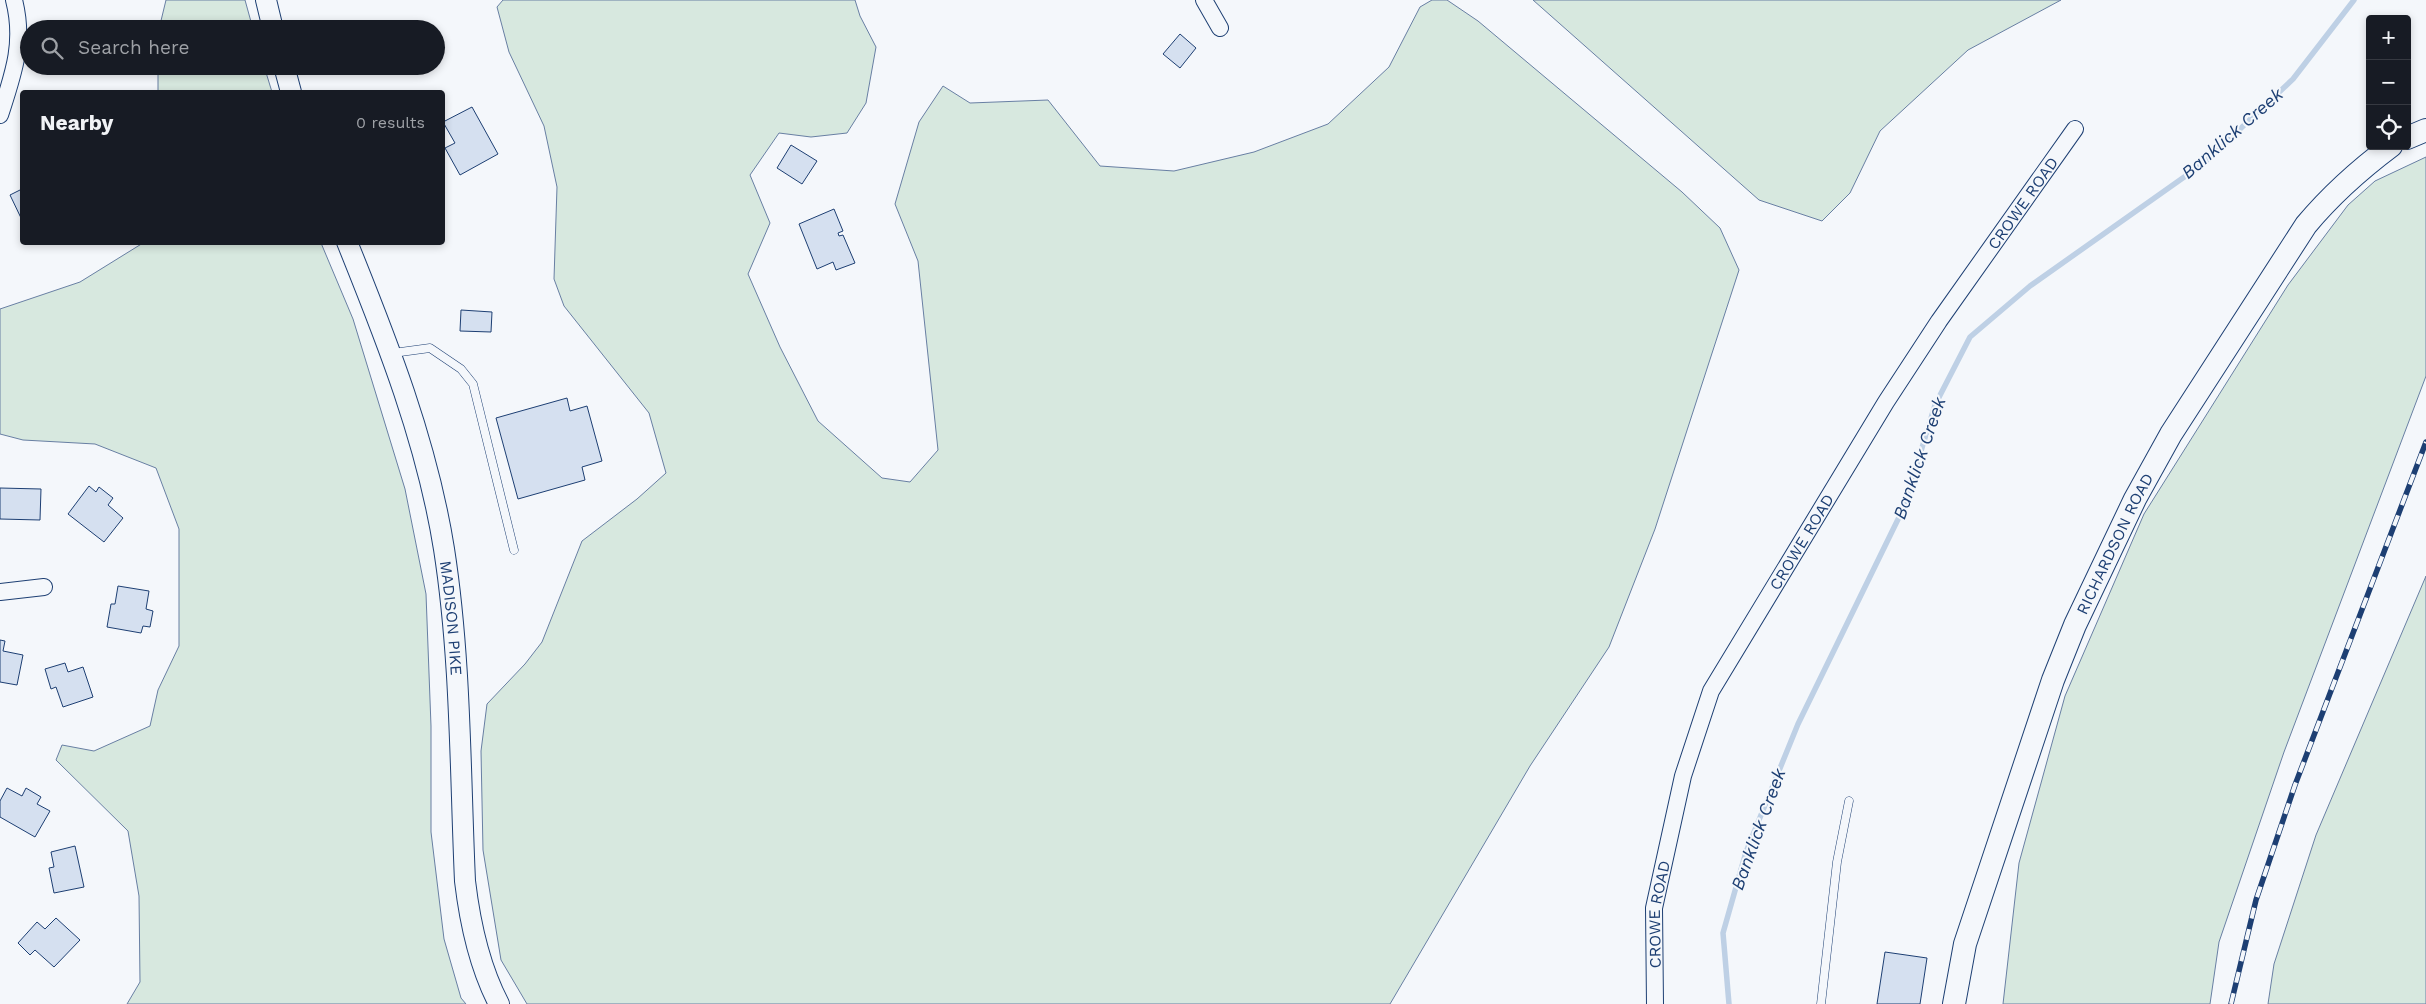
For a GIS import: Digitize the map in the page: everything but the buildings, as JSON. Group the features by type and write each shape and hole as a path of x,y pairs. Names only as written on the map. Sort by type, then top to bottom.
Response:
{"main road":[{"path":"2411,136 2426,130"},
{"name":"RICHARDSON ROAD","path":"1954,1004 1965,944 2053,680 2075,625 2135,499 2171,434 2306,225 2330,196 2386,150"}],"street":[{"path":"0,115 15,67 19,44 18,15 14,0"},
{"path":"266,0 271,20"},
{"path":"1204,0 1220,28"},
{"path":"287,75 291,90"},
{"name":"CROWE ROAD","path":"1655,1004 1654,908 1683,776 1711,691 1897,386 1939,321 2075,129"},
{"name":"MADISON PIKE","path":"348,245 390,353 423,453 443,547 455,636 465,880 470,918 478,951 499,1004"},
{"path":"0,592 44,587"}],"lane":[{"path":"390,353 430,348 461,369 472,384 514,550"},
{"path":"1821,1004 1837,862 1849,801"}],"shaded area":[{"path":"166,0 245,0 251,20 161,20"},
{"path":"503,0 855,0 860,16 876,47 866,103 847,133 811,137 779,133 750,175 770,223 748,274 780,347 818,421 882,478 910,482 938,450 918,261 895,204 919,122 943,86 970,103 1048,100 1100,166 1174,171 1254,152 1328,124 1389,67 1420,7 1432,0 1447,0 1478,21 1682,192 1720,228 1739,270 1655,529 1609,647 1530,766 1390,1004 527,1004 501,960 483,850 481,751 487,704 525,664 542,642 582,541 637,499 666,473 649,413 564,306 554,279 557,187 544,126 509,52 497,7"},
{"path":"1533,0 2061,0 1968,50 1880,131 1850,193 1822,221 1759,200"},
{"path":"158,75 267,75 271,90 158,90"},
{"path":"2426,157 2426,376 2284,752 2219,942 2210,1004 2003,1004 2019,863 2065,696 2144,514 2288,285 2348,205 2375,181"},
{"path":"140,245 322,245 353,319 405,489 426,594 431,726 431,832 444,939 461,998 466,1004 127,1004 140,982 139,896 128,831 56,760 62,745 94,751 150,726 158,690 179,646 179,529 156,468 95,444 23,440 0,434 0,309 80,282"},
{"path":"2426,576 2426,1004 2268,1004 2274,964 2316,835"}],"waterway":[{"name":"Banklick Creek","path":"1729,1004 1723,933 1746,852 1798,724 1904,507 1935,405 1970,337 2030,286 2204,163 2293,79 2354,0"}],"railway":[{"path":"2231,1004 2256,900 2295,785 2426,442"}]}
